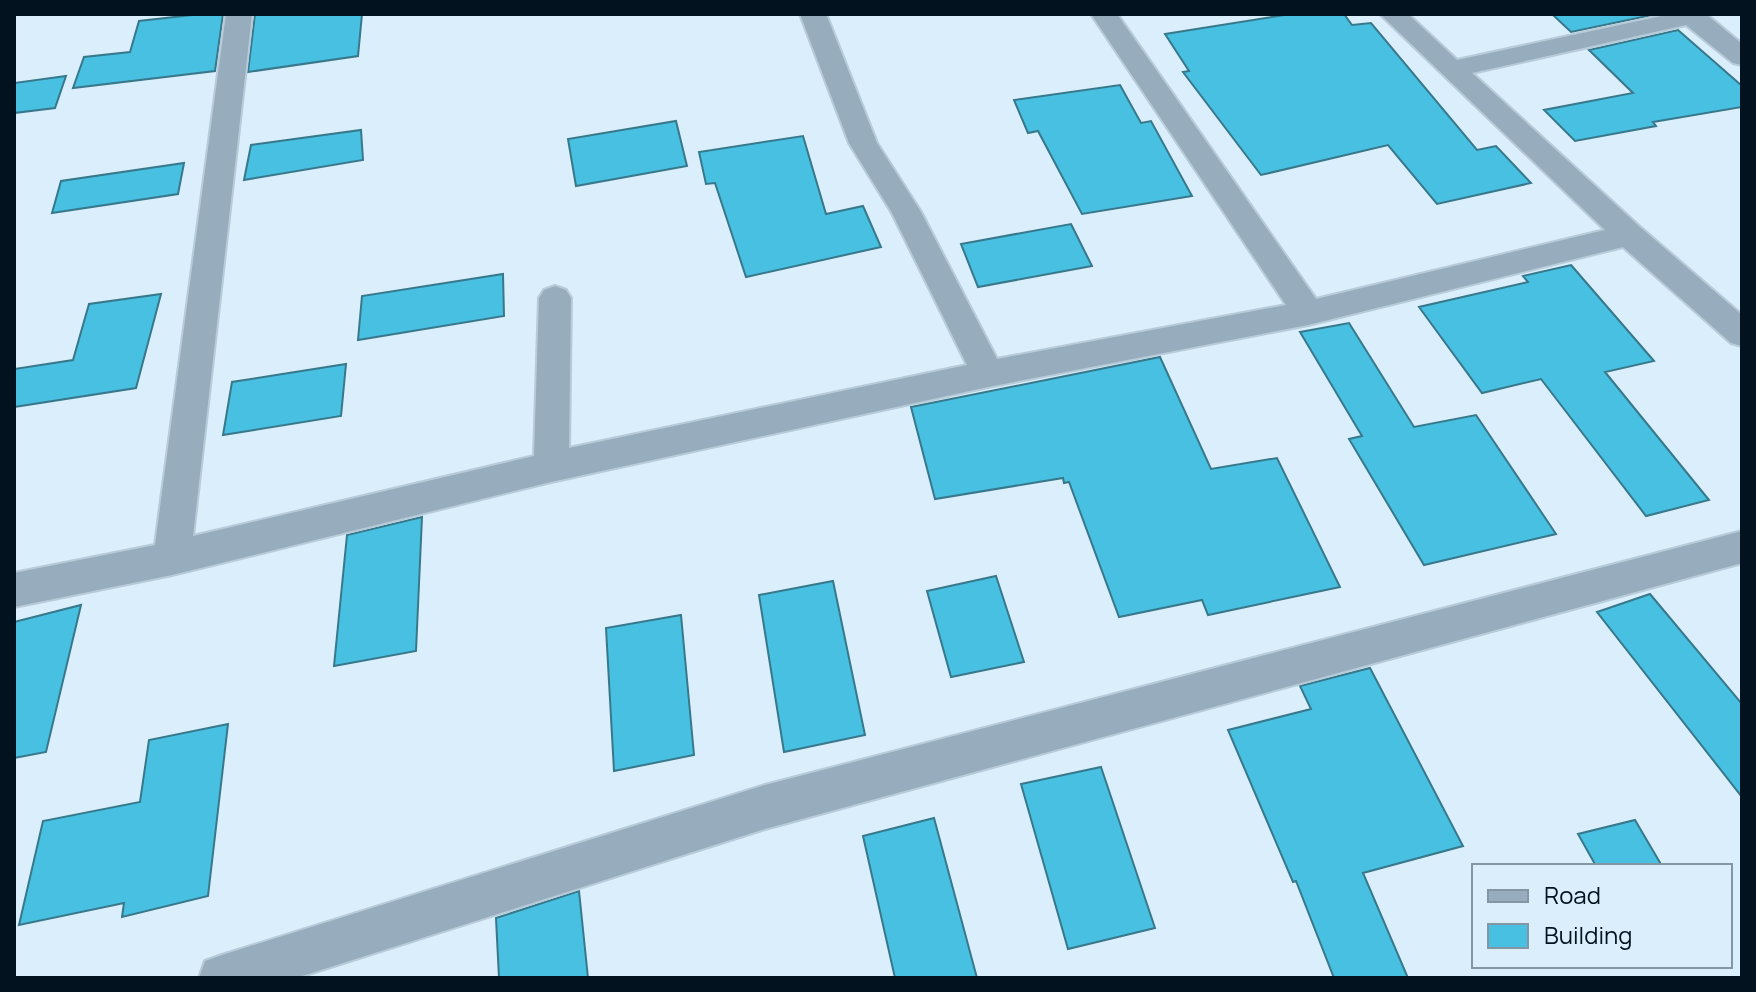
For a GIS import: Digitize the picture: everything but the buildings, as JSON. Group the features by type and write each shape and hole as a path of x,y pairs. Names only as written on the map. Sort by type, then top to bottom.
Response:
{"street":[{"path":"172,558 239,14"},
{"path":"813,14 863,143 906,212 988,374"},
{"path":"1104,14 1308,313"},
{"path":"1393,14 1629,235 1742,334"},
{"path":"1452,69 1686,15 1742,57"},
{"path":"14,590 172,558 551,467 988,374 1308,313 1629,235"},
{"path":"551,467 555,298"},
{"path":"222,978 765,807 1742,547"}]}
